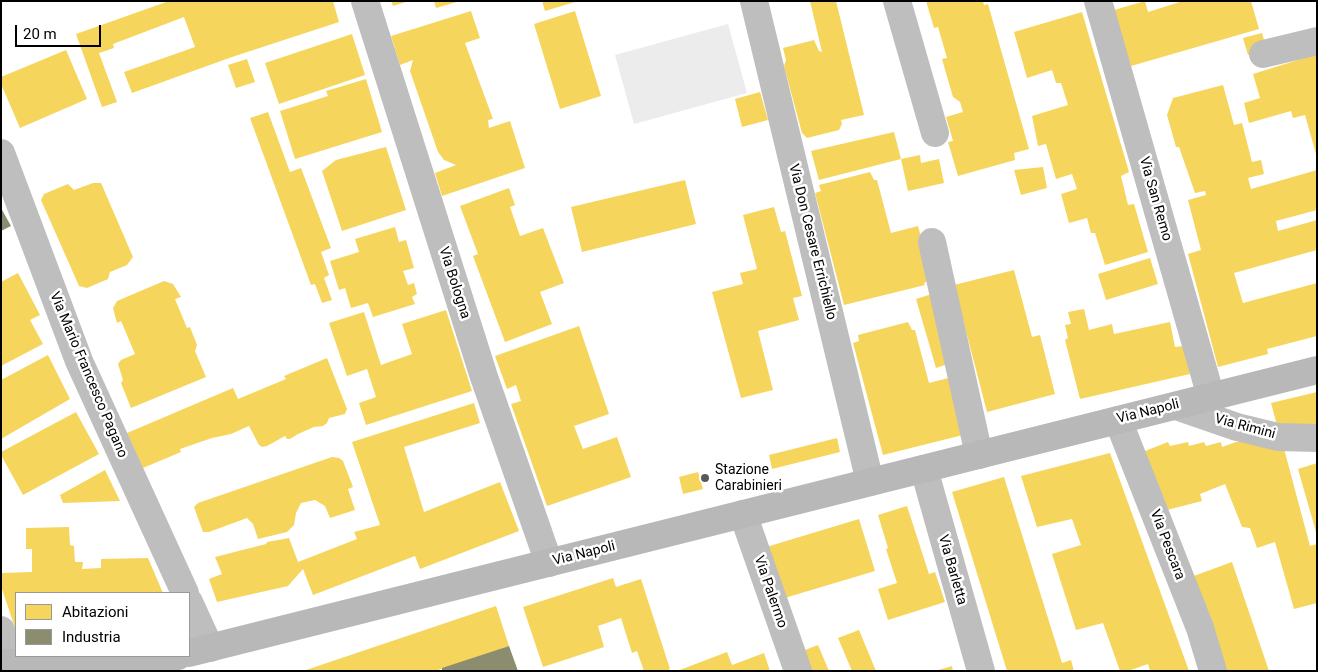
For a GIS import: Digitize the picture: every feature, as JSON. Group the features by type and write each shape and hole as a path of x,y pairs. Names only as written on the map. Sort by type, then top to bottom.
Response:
{"main road":[{"name":"Via Napoli","path":"190,656 548,563 1317,370"},
{"name":"Via Napoli","path":"6,663 141,662 186,657"}],"street":[{"name":"Via Bologna","path":"365,1 484,377 548,563"},
{"name":"Via Don Cesare Errichiello","path":"754,1 870,482"},
{"path":"897,1 935,133"},
{"name":"Via San Remo","path":"1098,1 1211,397"},
{"path":"1263,54 1317,41"},
{"name":"Via Mario Francesco Pagano","path":"1,153 79,361 185,592"},
{"path":"932,242 979,455"},
{"name":"Via Rimini","path":"1176,406 1237,427 1278,437 1317,438"},
{"name":"Via Pescara","path":"1118,420 1200,628 1213,671"},
{"name":"Via Barletta","path":"924,469 981,671"},
{"name":"Via Palermo","path":"743,514 798,671"},
{"path":"1,630 6,663"}],"shaded area":[{"path":"728,24 747,93 634,124 615,55"}],"building: Abitazioni":[{"path":"169,1 333,1 339,22 232,57 132,93 124,72 195,47 184,17 113,44 114,48 99,53 117,102 102,107 76,34"},
{"path":"391,1 406,1 406,2 393,6"},
{"path":"434,1 457,1 457,2 436,8"},
{"path":"542,1 575,1 575,2 545,11"},
{"path":"810,1 836,1 864,115 841,120 842,124 839,130 807,138 802,133 784,66 786,60 783,48 814,40 819,51 822,52"},
{"path":"926,1 983,1 984,5 988,4 1029,149 1014,153 1015,160 958,176 948,142 953,141 946,117 963,112 960,102 953,97 942,59 947,58 938,27 934,28"},
{"path":"1145,1 1148,12 1183,1 1251,1 1259,29 1131,66 1114,10"},
{"path":"471,11 480,38 465,43 493,119 488,120 489,128 510,121 525,168 442,196 435,173 456,165 444,160 438,152 410,71 413,60 400,65 391,36"},
{"path":"575,11 601,96 560,109 534,24"},
{"path":"1082,12 1129,172 1121,176 1128,205 1134,204 1148,252 1105,265 1095,233 1091,233 1087,218 1069,223 1061,194 1077,189 1072,174 1056,179 1046,144 1038,146 1032,116 1068,105 1061,83 1056,83 1052,70 1027,78 1014,32"},
{"path":"1262,33 1267,50 1248,55 1243,38"},
{"path":"352,34 365,75 279,104 265,63"},
{"path":"66,50 87,99 20,128 1,84 1,77"},
{"path":"1317,54 1316,154 1305,115 1293,118 1291,111 1249,123 1244,103 1260,98 1253,74"},
{"path":"247,59 255,82 236,88 228,65"},
{"path":"366,79 382,132 295,159 280,111 328,96 326,91"},
{"path":"1223,85 1234,125 1242,123 1252,162 1261,160 1264,174 1248,178 1251,189 1317,170 1317,210 1276,221 1278,231 1317,220 1317,250 1234,273 1243,303 1317,283 1317,336 1267,349 1268,354 1218,367 1188,254 1201,250 1188,200 1206,195 1205,191 1195,193 1179,147 1176,147 1167,115 1173,98"},
{"path":"760,92 768,120 742,127 735,99"},
{"path":"268,112 290,172 301,168 331,248 321,252 329,275 324,278 332,300 322,303 315,284 311,285 250,118"},
{"path":"894,132 901,159 819,180 811,151"},
{"path":"386,147 406,210 342,231 322,171 336,160"},
{"path":"920,155 921,163 939,159 944,183 908,191 901,159"},
{"path":"1043,167 1047,188 1021,195 1014,170"},
{"path":"870,172 874,180 877,180 891,233 918,226 932,279 924,283 925,285 844,305 815,193 821,191 819,185"},
{"path":"685,180 696,224 582,252 571,207"},
{"path":"93,183 101,183 133,257 127,265 110,272 108,279 87,288 79,286 41,200 44,194 68,184 74,190"},
{"path":"509,188 515,205 510,207 520,236 543,228 564,283 540,292 552,324 505,342 473,256 478,254 460,206"},
{"path":"774,207 781,232 785,231 802,296 793,298 799,320 758,331 773,390 741,398 712,292 743,284 740,273 757,269 743,215"},
{"path":"395,227 399,242 406,240 414,268 403,271 408,285 414,283 417,294 412,297 415,304 373,317 368,303 351,308 345,288 339,290 330,261 359,252 355,239"},
{"path":"1150,258 1158,284 1106,300 1098,274"},
{"path":"1014,270 1032,337 1040,335 1055,394 987,412 954,285"},
{"path":"18,273 40,315 30,320 43,344 1,366 1,282"},
{"path":"164,281 173,284 181,297 175,299 187,328 190,327 197,345 195,351 206,377 131,408 121,383 123,380 118,364 121,360 135,354 121,321 117,323 113,308 117,301"},
{"path":"935,293 954,362 936,368 916,299"},
{"path":"1084,309 1089,330 1112,324 1114,334 1170,322 1175,347 1184,346 1190,374 1080,399 1065,340 1068,338 1065,325 1071,324 1068,312"},
{"path":"446,310 472,391 366,425 359,403 376,397 367,369 347,376 329,323 364,312 381,365 412,354 402,324"},
{"path":"908,322 912,330 915,330 929,383 956,376 963,435 883,455 853,343 859,341 858,335"},
{"path":"579,326 609,414 574,426 583,449 617,437 631,477 547,506 511,404 521,401 516,385 507,389 495,356"},
{"path":"48,355 70,399 1,439 1,380"},
{"path":"327,358 347,409 345,414 329,418 323,426 314,427 290,439 287,439 285,436 262,447 249,426 231,434 212,438 180,449 181,452 143,468 127,433 233,388 238,399 286,379 284,376"},
{"path":"1317,392 1317,427 1278,429 1271,403"},
{"path":"474,403 480,423 404,447 424,512 500,482 519,531 420,569 415,556 313,595 303,569 288,586 217,602 209,579 222,574 215,557 266,544 267,542 289,538 298,562 357,539 354,532 380,525 352,442"},
{"path":"76,412 99,454 23,495 1,452"},
{"path":"837,438 840,452 772,469 769,455"},
{"path":"1273,440 1283,445 1310,546 1317,544 1317,603 1294,609 1275,542 1257,548 1250,528 1242,527 1225,484 1200,494 1202,501 1159,512 1140,453 1168,442 1170,446 1188,442 1189,446 1204,442 1206,446 1221,442 1222,447 1236,442"},
{"path":"1110,453 1189,671 1150,671 1148,664 1128,671 1120,671 1103,623 1076,630 1052,554 1081,545 1072,519 1037,527 1021,476"},
{"path":"332,457 343,461 353,487 348,489 355,510 330,518 325,506 315,500 301,503 296,513 294,525 287,532 258,539 253,524 247,518 209,532 203,532 194,507 198,503"},
{"path":"1317,463 1317,532 1316,532 1298,469"},
{"path":"105,470 120,501 63,503 60,495"},
{"path":"698,472 703,489 683,494 679,477"},
{"path":"1004,477 1062,663 1071,660 1074,671 1007,671 952,492"},
{"path":"907,506 929,574 935,572 945,602 888,620 878,589 897,583 878,515"},
{"path":"859,519 875,571 778,600 763,548"},
{"path":"69,527 70,545 74,546 75,562 83,562 82,569 101,568 101,559 148,558 163,592 15,592 15,628 1,586 1,573 32,572 32,549 26,549 26,528"},
{"path":"1232,562 1269,671 1223,671 1191,577"},
{"path":"613,578 616,587 641,579 670,669 666,671 644,671 637,651 632,653 621,618 598,626 604,647 543,667 523,607"},
{"path":"496,606 509,646 435,671 303,671"},
{"path":"859,630 876,671 852,671 838,638"},
{"path":"818,645 829,671 805,671 797,653"},
{"path":"727,652 732,665 764,653 770,671 677,671"},
{"path":"952,666 953,671 938,671 938,670"}],"building: Industria":[{"path":"1,208 11,226 1,231"},
{"path":"509,646 518,671 442,671 442,668"}],"place":[{"name":"Stazione Carabinieri","path":"705,478"}]}
